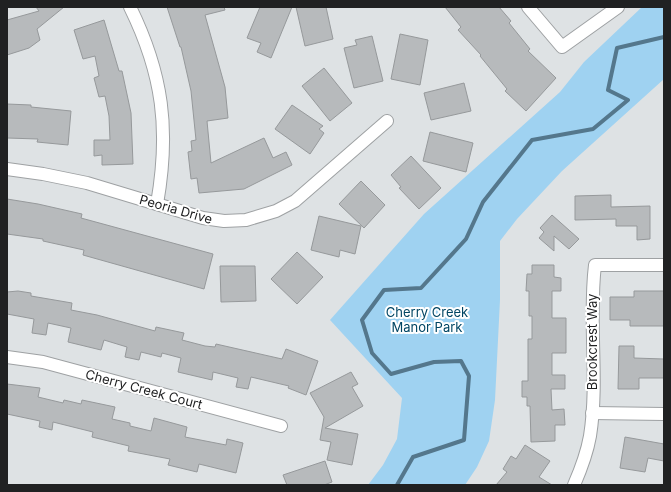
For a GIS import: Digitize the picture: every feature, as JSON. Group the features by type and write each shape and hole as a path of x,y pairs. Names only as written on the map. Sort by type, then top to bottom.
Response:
{"street":[{"path":"130,7 141,29 151,57 159,86 163,115 163,160 157,204"},
{"path":"528,7 562,47 618,7"},
{"name":"Peoria Drive","path":"7,169 43,174 87,183 203,218 224,221 246,220 276,211 295,201 387,121"},
{"name":"Brookcrest Way","path":"574,485 584,462 590,436 592,413 592,292 595,265 664,265"},
{"name":"Cherry Creek Court","path":"7,357 44,362 280,426"},
{"path":"592,413 664,414"}],"green space":[{"name":"Cherry Creek Manor Park","path":"642,7 664,7 664,79 562,171 517,219 500,241 500,300 495,400 489,441 477,467 465,485 368,485 383,465 397,439 402,398 330,320 424,214 560,92 584,62"}],"building":[{"path":"36,7 64,7 37,29 40,40 29,48 7,55 7,20 39,11"},
{"path":"167,7 224,7 225,10 205,15 225,87 228,118 207,121 211,163 264,138 273,158 286,152 292,165 244,189 199,193 197,178 191,179 188,152 192,151 191,141 196,140 191,91 181,47"},
{"path":"260,7 292,7 271,58 257,52 261,43 247,38"},
{"path":"296,7 326,7 333,39 305,46"},
{"path":"445,7 499,7 511,21 509,23 530,49 528,51 556,78 526,111 505,91 507,89 480,56 481,55 458,30 461,27"},
{"path":"104,20 119,71 122,71 131,113 133,164 102,165 102,155 94,156 94,140 110,140 109,116 105,96 99,97 94,78 99,76 95,56 83,59 74,30"},
{"path":"400,34 428,40 420,85 391,79"},
{"path":"372,36 383,81 354,88 344,48 357,45 355,40"},
{"path":"324,68 352,103 330,121 302,86"},
{"path":"464,83 471,111 431,120 424,93"},
{"path":"7,104 31,105 31,107 71,111 68,145 37,142 38,139 7,138"},
{"path":"292,105 323,126 319,129 324,133 310,154 275,129"},
{"path":"430,132 473,143 466,172 423,161"},
{"path":"411,156 441,188 419,209 399,188 401,187 391,175"},
{"path":"361,181 385,205 364,228 339,204"},
{"path":"611,195 611,207 650,206 650,239 637,240 637,226 616,226 616,219 575,220 575,196"},
{"path":"7,199 82,214 81,218 213,254 204,289 83,255 84,250 43,241 43,239 7,234"},
{"path":"552,215 579,239 569,249 554,236 554,251 539,238 544,232 540,228"},
{"path":"319,216 361,226 355,254 340,250 339,257 311,250"},
{"path":"297,252 323,277 297,304 271,279"},
{"path":"532,265 554,265 554,277 561,278 561,291 552,291 552,318 566,318 566,353 552,353 552,375 565,375 565,389 551,389 552,410 564,409 565,425 555,425 555,441 531,442 530,406 527,406 527,397 522,397 522,381 528,381 528,339 532,339 532,316 529,316 529,291 526,291 527,274 532,274"},
{"path":"220,266 255,266 256,301 221,302"},
{"path":"18,291 31,293 31,296 72,303 71,310 97,315 155,331 156,327 184,333 182,340 205,346 215,347 216,344 282,359 286,349 318,361 306,395 288,388 289,386 251,377 248,389 236,387 238,378 213,372 212,380 178,372 181,358 162,353 161,357 141,352 139,360 125,357 127,347 104,340 101,350 68,342 71,328 48,323 46,335 32,333 34,319 7,314 7,292"},
{"path":"634,291 664,291 664,326 630,326 630,320 610,320 610,297 634,297"},
{"path":"619,346 634,346 634,358 664,359 664,378 639,378 639,389 618,389"},
{"path":"351,372 358,384 352,387 363,406 325,428 358,434 352,465 327,460 331,442 320,440 324,417 310,393"},
{"path":"7,384 40,388 38,397 63,403 64,400 81,404 82,400 115,407 112,419 130,423 130,426 151,431 154,418 187,427 185,437 226,445 227,439 243,443 236,473 199,464 197,472 168,465 170,459 128,451 129,446 92,437 93,432 53,422 52,430 39,427 40,421 7,414"},
{"path":"625,437 664,444 664,461 648,458 645,472 620,468"},
{"path":"525,445 550,461 539,477 552,485 496,485 507,472 503,469 511,456 516,459"},
{"path":"325,461 332,482 324,485 287,485 283,475"}],"waterway":[{"path":"397,485 413,457 464,440 469,376 461,361 434,362 391,374 372,353 362,320 384,290 421,288 466,239 483,202 532,140 593,129 628,100 608,90 617,48 664,37"}]}
